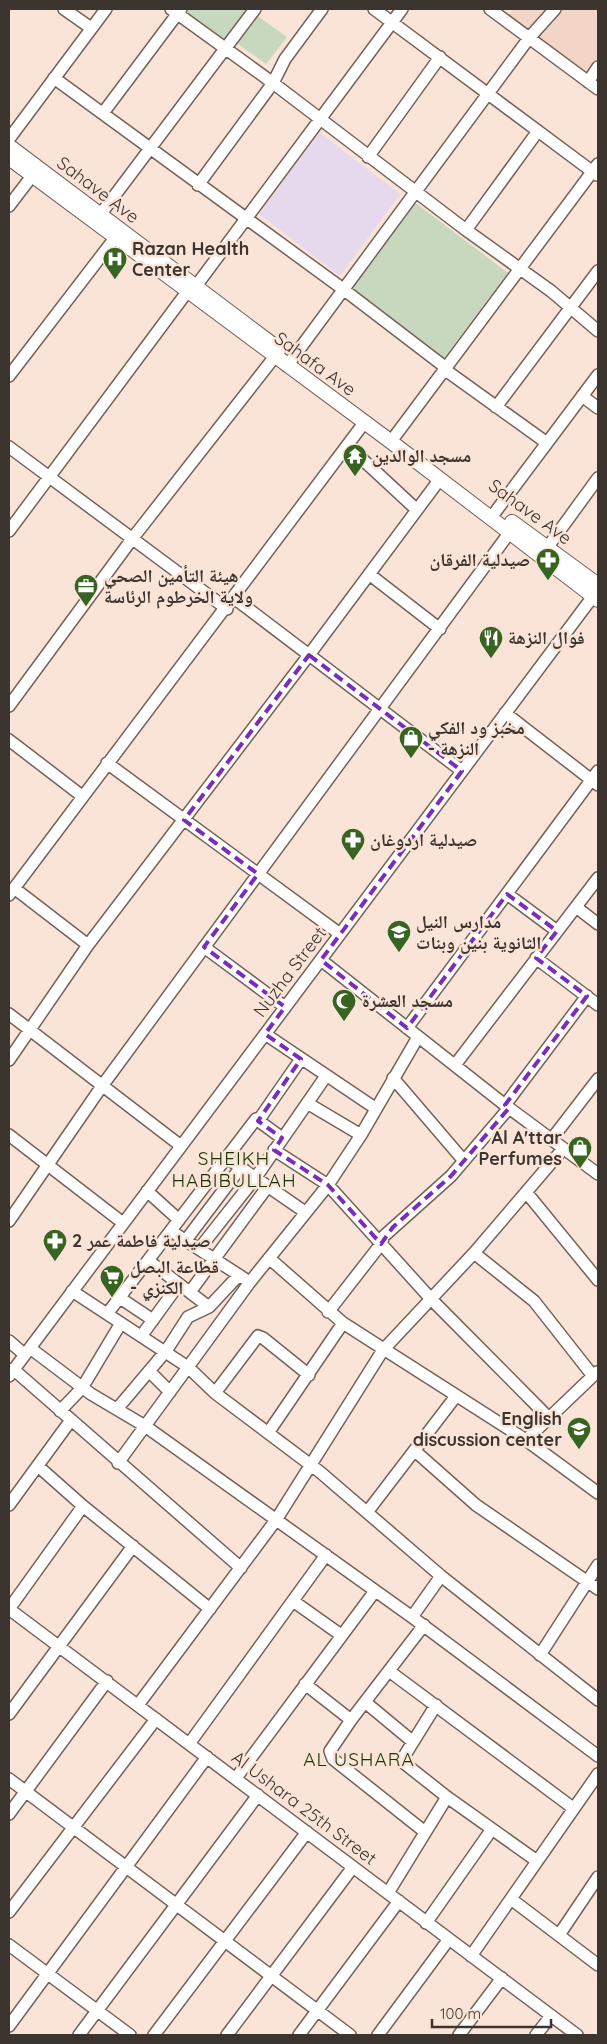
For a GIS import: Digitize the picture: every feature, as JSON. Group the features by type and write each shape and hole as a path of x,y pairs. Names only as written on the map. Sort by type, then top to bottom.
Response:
{"main road":[{"name":"Sahave Ave","path":"9,146 100,215 192,289 277,353 395,436 547,548 596,589"},
{"path":"9,158 115,238 192,289"},
{"name":"Sahafa Ave","path":"290,362 364,424 510,532 596,589"}],"street":[{"path":"64,9 91,28"},
{"path":"9,139 106,9"},
{"path":"100,215 255,9"},
{"path":"198,185 273,83 285,59 322,9"},
{"path":"374,9 393,21 538,131 596,171 444,368 395,436"},
{"path":"9,531 402,9"},
{"path":"290,362 529,38 555,9"},
{"path":"103,113 176,10 416,193 551,291 598,331"},
{"path":"495,10 529,38 598,89"},
{"path":"368,157 440,57"},
{"path":"588,82 598,67"},
{"path":"54,78 198,185 343,289 444,368 547,443"},
{"path":"466,230 538,131"},
{"path":"9,206 32,176"},
{"path":"9,376 115,238"},
{"path":"496,407 598,271"},
{"path":"9,706 132,539 277,353"},
{"path":"496,511 598,374"},
{"path":"582,396 598,408"},
{"path":"88,945 12,892 82,796 227,609 364,424"},
{"path":"348,446 417,510"},
{"path":"9,447 227,609"},
{"path":"547,548 598,478"},
{"path":"9,1060 88,945 440,480"},
{"path":"9,1221 13,1205 49,1164 102,1086 510,532"},
{"path":"369,574 440,629"},
{"name":"Nuzha Street","path":"11,1372 506,713 596,589"},
{"path":"234,598 462,771"},
{"path":"407,1028 596,778 506,713"},
{"path":"9,740 82,796"},
{"path":"107,763 340,934"},
{"path":"456,1065 598,878"},
{"path":"507,894 556,931"},
{"path":"576,907 598,924"},
{"path":"204,947 285,1007"},
{"path":"536,958 598,1005"},
{"path":"321,960 418,1038 598,1174"},
{"path":"328,1312 381,1244 384,1236 451,1176 464,1161 507,1106 587,996"},
{"path":"9,1014 181,1146"},
{"path":"265,1034 375,1108"},
{"path":"118,1463 250,1282 328,1185 361,1135 375,1108 418,1038"},
{"path":"107,1314 256,1120 258,1121 301,1059"},
{"path":"199,1249 256,1177 326,1076"},
{"path":"393,1078 464,1161"},
{"path":"551,1140 598,1079"},
{"path":"307,1102 361,1135"},
{"path":"258,1121 282,1138"},
{"path":"9,1135 123,1223"},
{"path":"138,1705 276,1520 383,1350 474,1253 563,1149"},
{"path":"274,1150 328,1185 431,1299 548,1417"},
{"path":"227,1158 306,1212"},
{"path":"186,1240 241,1167"},
{"path":"212,1178 251,1209"},
{"path":"190,1292 268,1186"},
{"path":"147,1191 179,1220"},
{"path":"526,1192 598,1280"},
{"path":"171,1231 250,1282"},
{"path":"474,1253 534,1301 596,1374 548,1417 526,1440"},
{"path":"269,1258 342,1323 526,1440 598,1493"},
{"path":"148,1260 209,1307"},
{"path":"116,1409 166,1351 188,1317 209,1307 239,1275"},
{"path":"142,1335 179,1284"},
{"path":"72,1292 142,1335 188,1367 215,1393 311,1465 368,1511 441,1576 598,1700"},
{"path":"120,1298 153,1320"},
{"path":"60,1410 82,1388 121,1323"},
{"path":"268,1433 309,1375 342,1323"},
{"path":"215,1393 258,1336 309,1375"},
{"path":"9,1341 145,1426 424,1625 598,1756"},
{"path":"11,1372 60,1410 118,1463 241,1568"},
{"path":"149,1372 170,1392"},
{"path":"368,1511 456,1396"},
{"path":"9,1505 71,1420"},
{"path":"415,1451 488,1514 598,1589"},
{"path":"39,1466 84,1506 210,1609"},
{"path":"9,1609 84,1506"},
{"path":"9,1714 133,1546"},
{"path":"189,1744 326,1555"},
{"path":"540,1655 598,1565"},
{"path":"412,1617 441,1576"},
{"path":"236,1778 375,1591"},
{"path":"293,1601 341,1635"},
{"name":"Al Ushara 25th Street","path":"9,1609 577,2035"},
{"path":"424,1625 351,1720 332,1747 330,1756 425,1832"},
{"path":"389,1671 573,1808"},
{"path":"9,1814 107,1681"},
{"path":"305,1684 351,1720"},
{"path":"365,1702 412,1741"},
{"path":"436,1706 412,1741 403,1761 447,1797 537,1861"},
{"path":"9,1912 72,1826 156,1719"},
{"path":"9,2026 46,1973 207,1757"},
{"path":"472,1956 598,1774"},
{"path":"9,1779 350,2035"},
{"path":"79,2035 258,1795"},
{"path":"388,1893 447,1797"},
{"path":"426,1923 492,1830"},
{"path":"154,2035 307,1832"},
{"path":"227,2035 353,1866"},
{"path":"559,1935 598,1877"},
{"path":"511,1898 598,1965"},
{"path":"299,2035 399,1901"},
{"path":"378,2035 449,1939"},
{"path":"9,1945 130,2035"},
{"path":"458,2035 502,1978"},
{"path":"536,2035 551,2016"}],"highlighted area":[{"path":"309,655 462,771 321,960 407,1028 507,894 557,931 536,958 587,996 505,1105 509,1108 451,1176 393,1227 381,1244 328,1185 274,1150 282,1138 258,1121 301,1059 265,1034 285,1007 204,947 258,874 184,820"}],"shaded area":[{"path":"513,9 598,9 598,84 508,16"},
{"path":"319,132 400,194 340,276 259,214"}],"green space":[{"path":"186,9 250,9 224,43 184,12"},
{"path":"255,14 287,37 266,64 235,42"},
{"path":"413,201 508,273 443,359 347,289"}],"place":[{"name":"Razan Health Center","path":"115,280"},
{"name":"مسجد الوالدين","path":"355,477"},
{"name":"صيدلية الفرقان","path":"548,581"},
{"name":"هيئة التأمين الصحي ولاية الخرطوم الرئاسة","path":"86,607"},
{"name":"فوال النزهة","path":"491,659"},
{"name":"مخبز ود الفكي - النزهة","path":"411,759"},
{"name":"صيدلية اردوغان","path":"353,861"},
{"name":"مدارس النيل الثانوية بنين وبنات","path":"399,953"},
{"name":"مسجد العشرة","path":"344,1022"},
{"name":"Al A'ttar Perfumes","path":"580,1169"},
{"name":"صيدلية فاطمة عمر 2","path":"55,1262"},
{"name":"قطاعة البصل - الكنزي","path":"112,1298"},
{"name":"English discussion center","path":"579,1450"}],"district":[{"name":"SHEIKH HABIBULLAH","path":"234,1169"},
{"name":"AL USHARA","path":"359,1759"}]}
